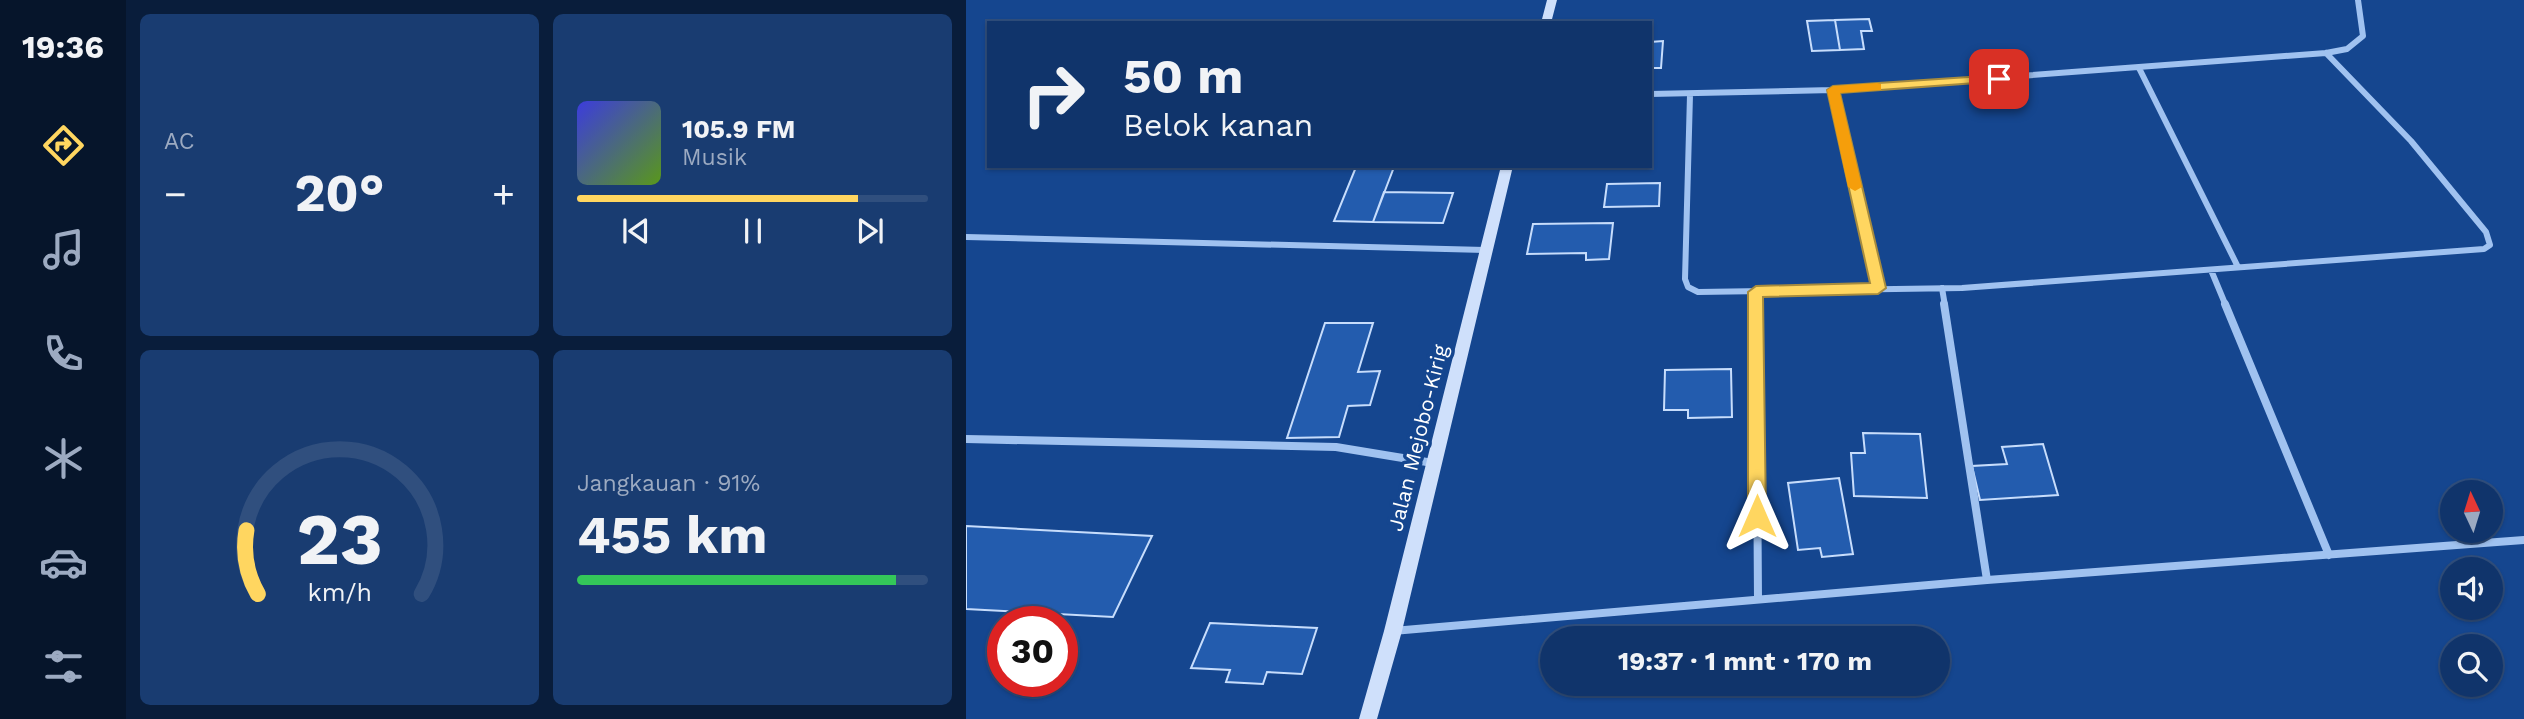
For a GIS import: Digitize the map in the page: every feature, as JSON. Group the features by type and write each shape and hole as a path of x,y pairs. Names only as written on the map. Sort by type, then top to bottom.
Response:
{"street":[{"path":"1547,21 1552,0"},
{"path":"1652,94 1833,90 2326,53 2347,49 2363,36 2358,0"},
{"path":"1690,95 1685,279 1688,287 1698,292 1942,288 2362,260 2484,249 2490,245 2486,232 2474,216 2411,141 2326,53"},
{"path":"2139,68 2238,267"},
{"path":"1833,90 1878,288"},
{"name":"Jalan Mejobo-Kirig","path":"1368,719 1393,631 1506,168"},
{"path":"966,237 1485,250"},
{"path":"2211,270 2329,555"},
{"path":"1942,288 1987,580"},
{"path":"1756,292 1758,599"},
{"path":"966,439 1336,447 1433,463"},
{"path":"1393,631 1987,580 2524,540"}],"building":[{"path":"1869,19 1872,31 1861,31 1864,49 1840,50 1835,20"},
{"path":"1835,20 1840,50 1812,51 1807,21"},
{"path":"1663,41 1661,68 1652,68 1652,42"},
{"path":"1356,168 1394,168 1373,222 1334,221"},
{"path":"1660,183 1659,206 1604,207 1607,184"},
{"path":"1384,192 1453,193 1443,223 1373,222"},
{"path":"1613,223 1609,259 1586,260 1586,253 1527,254 1533,224"},
{"path":"1325,323 1373,323 1358,372 1380,371 1370,405 1348,406 1339,437 1287,438"},
{"path":"1731,369 1732,417 1688,418 1688,410 1664,410 1665,370"},
{"path":"1863,433 1920,434 1927,498 1854,496 1851,453 1865,453"},
{"path":"2043,444 2058,495 1980,500 1972,466 2007,464 2002,447"},
{"path":"1839,478 1853,554 1822,557 1820,548 1798,550 1788,483"},
{"path":"966,526 1152,536 1113,617 1078,615 1078,606 987,606 987,610 966,609"},
{"path":"1210,623 1317,628 1302,674 1267,672 1263,684 1226,682 1230,670 1191,668"}],"slow traffic":[{"path":"1855,187 1833,90 1877,87"}],"route":[{"path":"1757,516 1756,292 1878,288 1833,90 1999,79"}]}
